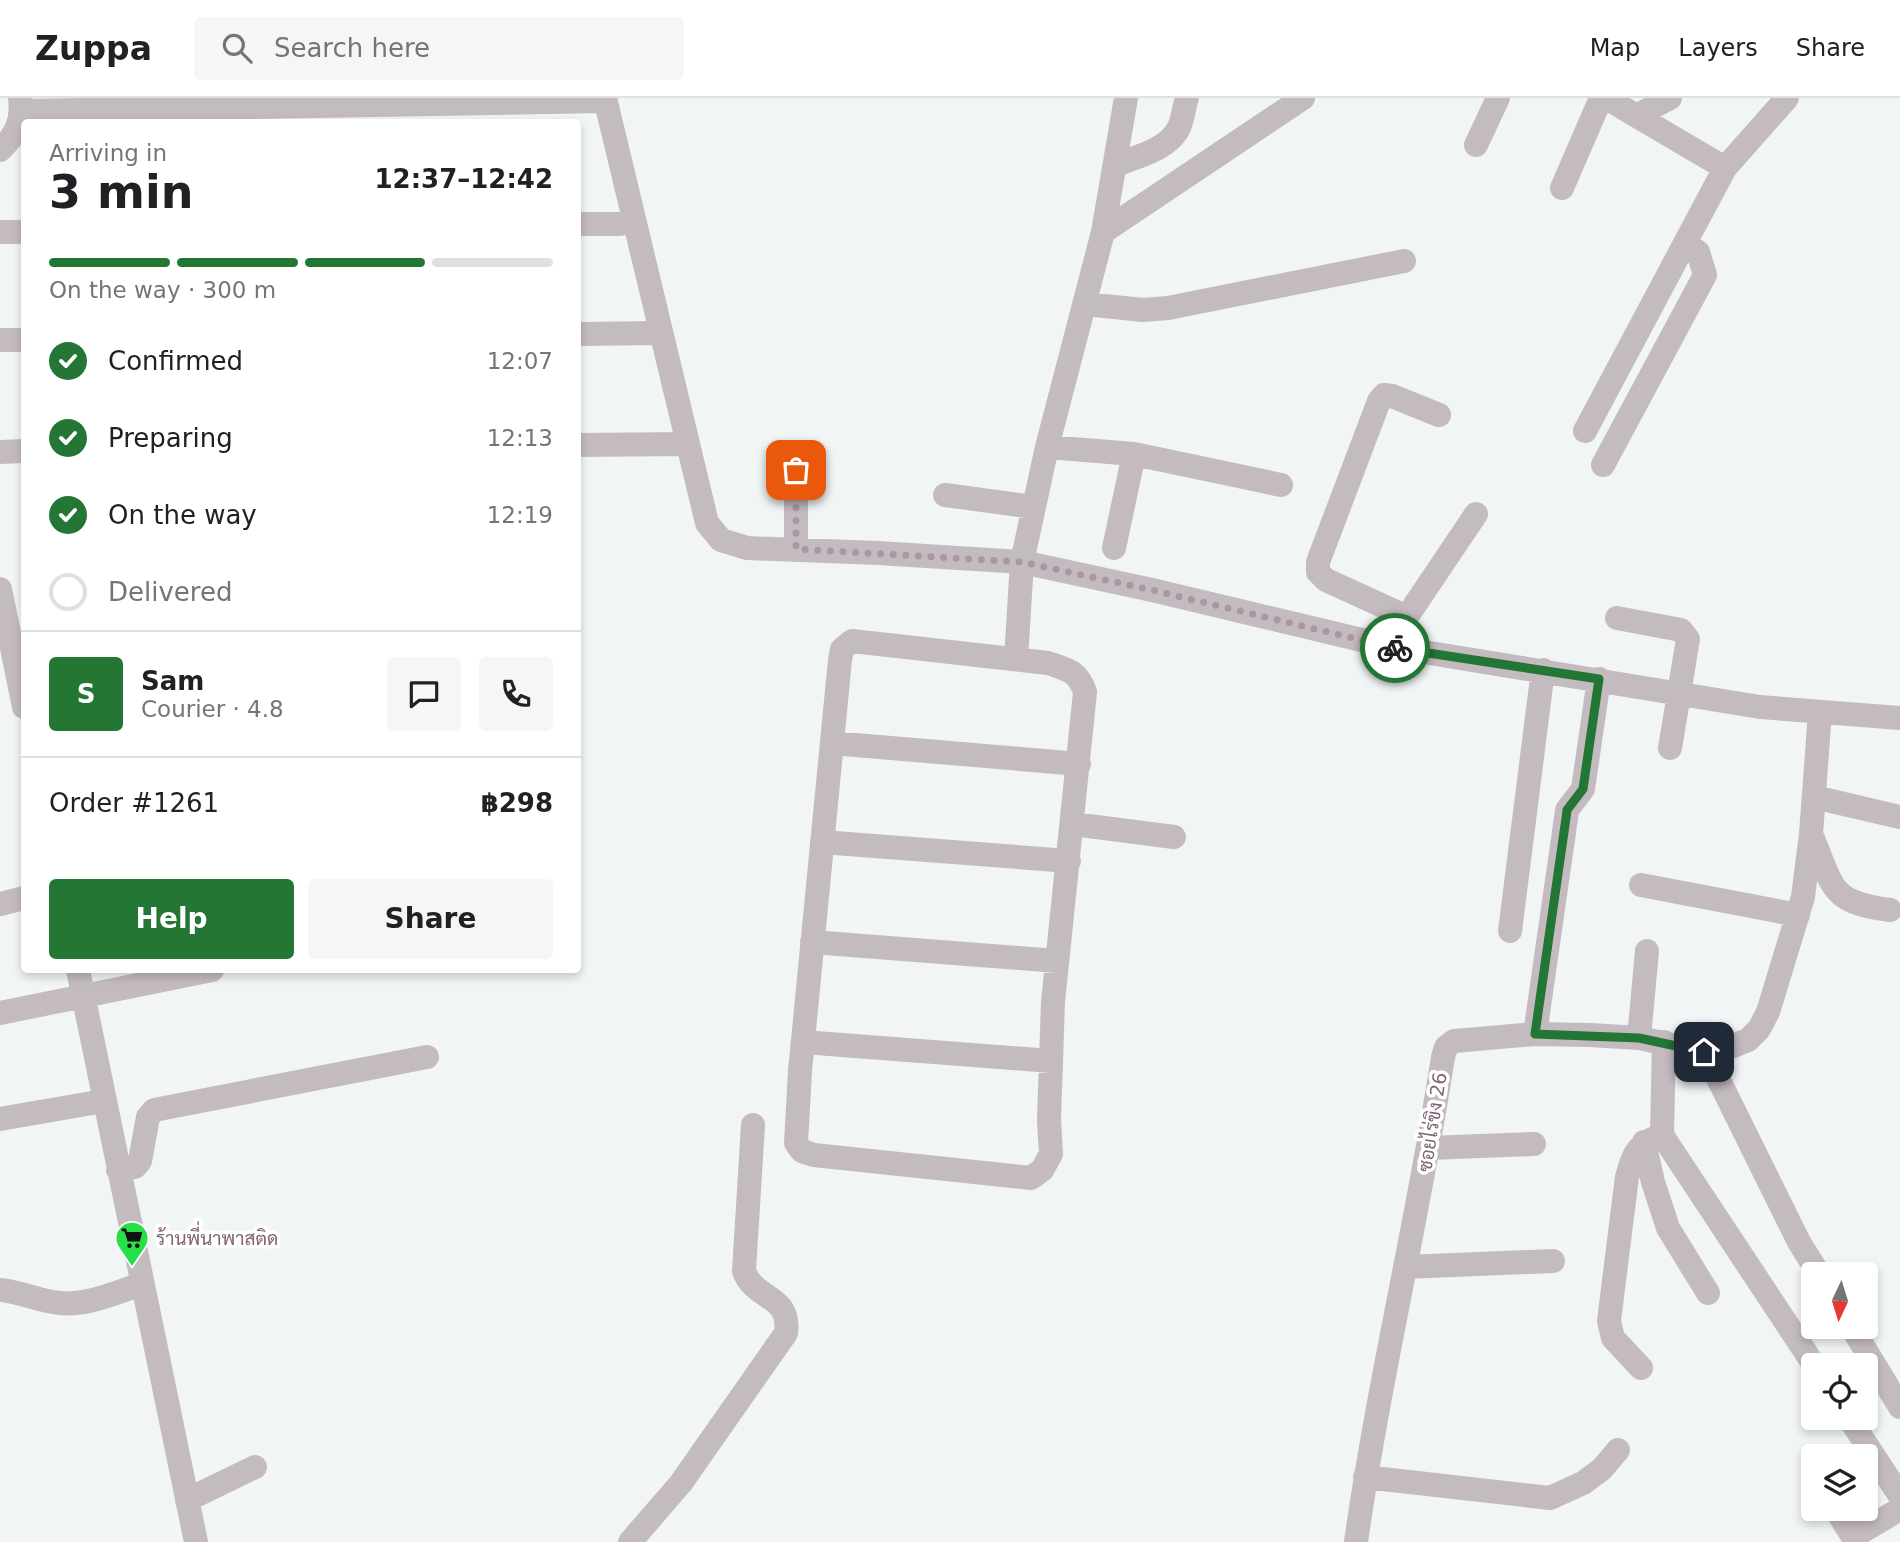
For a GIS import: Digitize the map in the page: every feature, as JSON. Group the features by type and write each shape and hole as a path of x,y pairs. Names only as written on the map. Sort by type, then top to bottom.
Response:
{"street":[{"path":"1016,659 1022,562 1047,447 1103,232 1126,98"},
{"path":"1115,165 1158,148 1171,139 1180,128 1187,98"},
{"path":"1103,232 1303,98"},
{"path":"1476,145 1498,98"},
{"path":"1562,188 1604,98 1638,115 1725,168"},
{"path":"1638,115 1670,98"},
{"path":"1585,431 1725,168 1787,98"},
{"path":"0,150 10,141 19,125 21,105 606,100 707,523 721,540 747,548 1022,562 1387,646 1760,707 1900,718"},
{"path":"581,224 620,224"},
{"path":"0,232 21,232"},
{"path":"1603,465 1705,275 1698,252 1685,243"},
{"path":"1085,304 1143,310 1168,308 1404,261"},
{"path":"581,334 662,333"},
{"path":"0,340 21,340"},
{"path":"1407,617 1326,580 1318,572 1318,562 1378,401 1384,396 1392,396 1439,415"},
{"path":"581,445 688,444"},
{"path":"1047,447 1134,454 1281,485"},
{"path":"0,452 21,452"},
{"path":"1114,548 1134,454"},
{"path":"796,470 796,549"},
{"path":"945,495 1034,507"},
{"path":"1387,646 1476,514"},
{"path":"0,589 17,636 21,677"},
{"path":"1617,618 1681,630 1686,634 1688,639 1670,748"},
{"path":"852,641 1048,663 1080,678 1085,692 1053,1002 1049,1120 1051,1154 1042,1170 1031,1178 814,1155 802,1152 796,1143 795,1125 832,743 842,649 852,641"},
{"path":"1510,931 1543,670"},
{"path":"1535,1034 1567,810 1583,789 1599,679"},
{"name":"ซอยไร่ขิง 26","path":"1356,1542 1365,1477 1429,1149 1446,1047 1454,1041 1535,1034 1639,1038 1704,1052 1748,1040 1759,1029 1768,1012 1803,897 1811,834 1820,712"},
{"path":"832,743 1079,764"},
{"path":"1814,797 1900,817"},
{"path":"1073,824 1174,837"},
{"path":"1811,834 1835,889 1847,900 1862,906 1890,911"},
{"path":"822,842 1069,861"},
{"path":"1641,885 1798,915"},
{"path":"0,904 21,899"},
{"path":"813,942 1057,961"},
{"path":"1639,1038 1647,951"},
{"path":"79,973 196,1542"},
{"path":"0,1013 197,973"},
{"path":"803,1042 1051,1061"},
{"path":"1664,1042 1653,1138 1653,1182 1668,1228 1708,1293"},
{"path":"1704,1052 1793,1230 1812,1262"},
{"path":"118,1170 135,1167 140,1161 148,1117 154,1111 427,1057"},
{"path":"0,1119 104,1101"},
{"path":"630,1542 681,1483 786,1333 788,1319 783,1309 748,1283 744,1271 753,1125"},
{"path":"1653,1138 1805,1353"},
{"path":"1641,1368 1613,1338 1609,1321 1627,1177 1637,1150 1653,1138"},
{"path":"1429,1149 1534,1144"},
{"path":"1405,1267 1553,1261"},
{"path":"0,1290 63,1304 85,1301 142,1284"},
{"path":"1859,1339 1900,1407"},
{"path":"1857,1430 1900,1496"},
{"path":"1365,1477 1550,1498 1583,1483 1602,1469 1618,1450"},
{"path":"187,1500 255,1467"},
{"path":"1843,1521 1855,1540 1900,1509"}],"way so far":[{"path":"796,470 796,549 1022,562 1395,648"}],"place":[{"name":"ร้านพี่นาพาสติด","path":"132,1268"}],"route":[{"path":"1395,648 1599,679 1583,789 1580,797 1567,810 1535,1034 1639,1038 1704,1052"}]}
